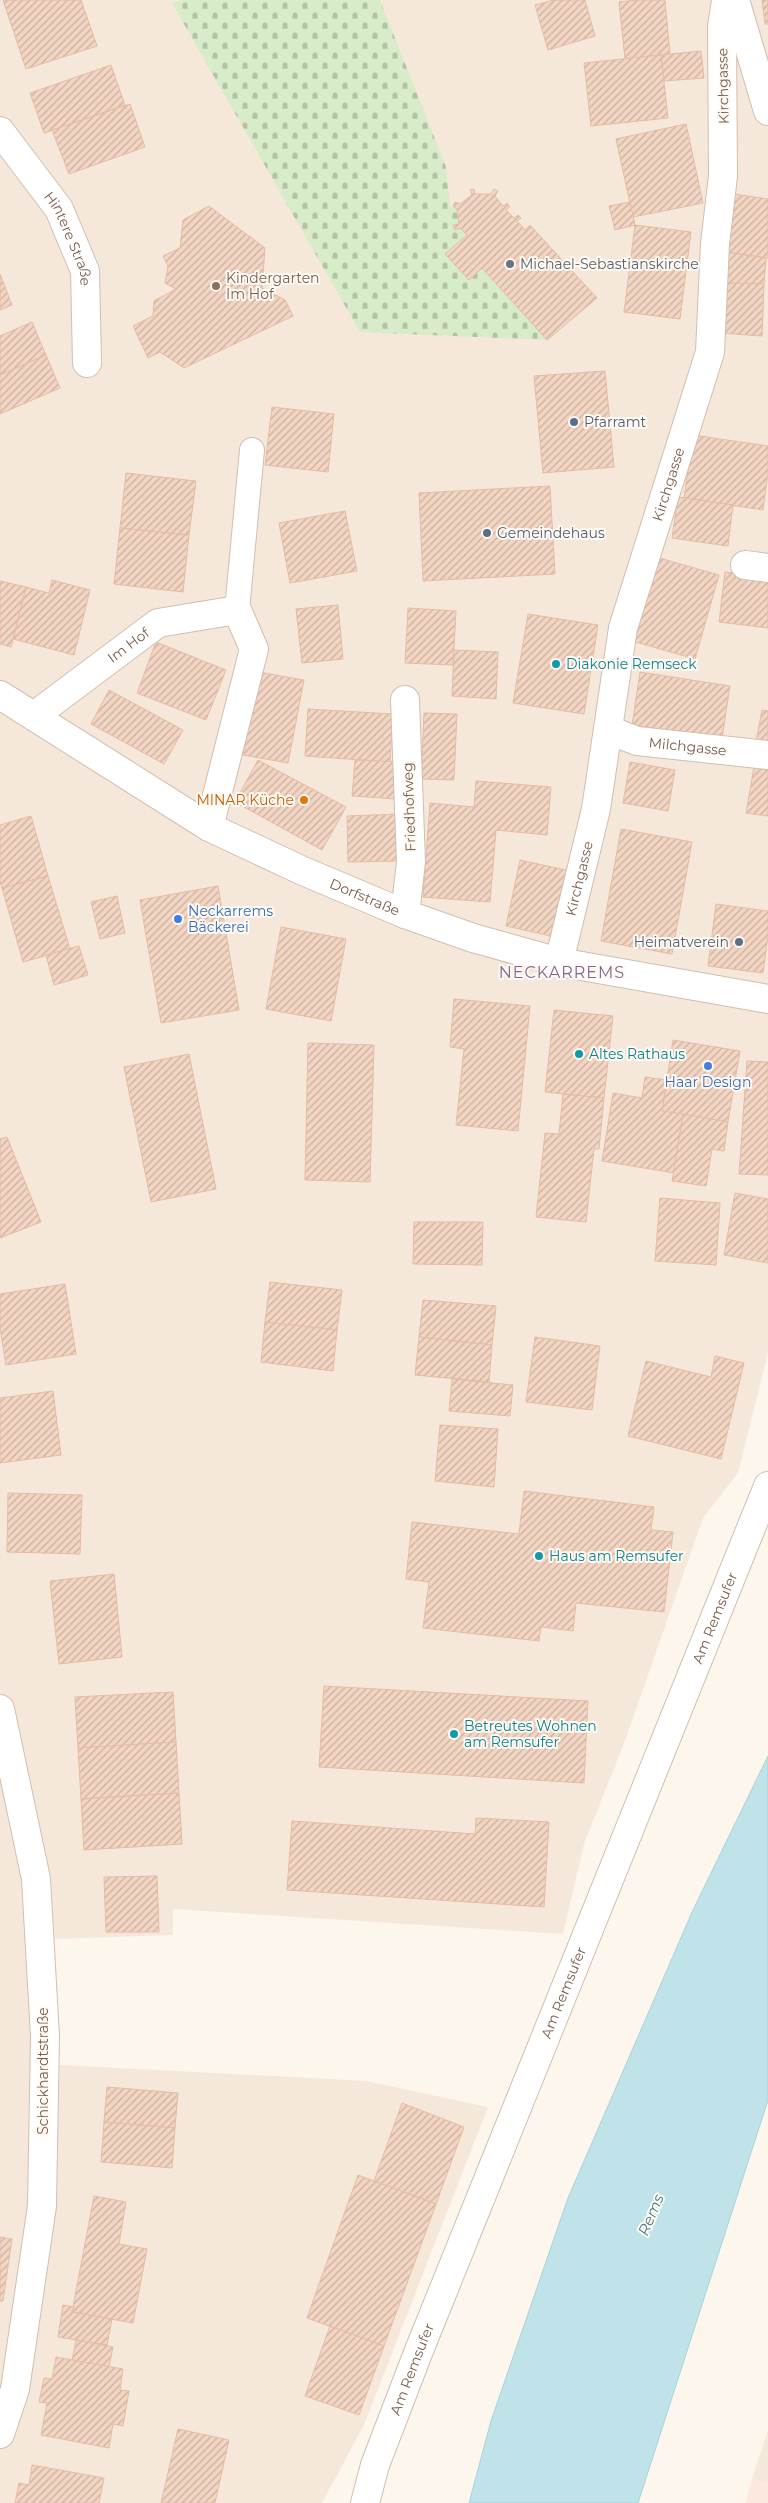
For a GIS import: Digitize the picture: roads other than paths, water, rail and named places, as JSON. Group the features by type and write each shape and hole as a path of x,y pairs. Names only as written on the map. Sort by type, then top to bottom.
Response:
{"street":[{"name":"Kirchgasse","path":"559,962 596,809 623,628 710,352 715,244 723,176 722,27 726,0"},
{"path":"735,0 768,110"},
{"name":"Hintere Straße","path":"0,131 59,209 85,271 88,362"},
{"path":"209,827 254,649 237,610"},
{"name":"Im Hof","path":"34,716 158,623 237,610"},
{"name":"Dorfstraße","path":"0,695 209,827 304,871 405,914 473,938 559,962 768,999"},
{"name":"Friedhofweg","path":"405,700 411,862 405,914"},
{"name":"Milchgasse","path":"609,730 637,742 768,755"},
{"name":"Am Remsufer","path":"365,2503 375,2465 418,2353 768,1486"},
{"name":"Schickhardtstraße","path":"0,1709 36,1879 45,2036 42,2206 14,2389 0,2434"}],"lane":[{"path":"237,610 252,450"}],"water":[{"name":"Rems","path":"768,1756 768,2100 638,2503 469,2503 491,2421 568,2198 693,1910"}],"place":[{"name":"Michael-Sebastianskirche","path":"510,264"},
{"name":"Kindergarten Im Hof","path":"216,286"},
{"name":"Pfarramt","path":"574,422"},
{"name":"Gemeindehaus","path":"487,533"},
{"name":"Diakonie Remseck","path":"556,664"},
{"name":"MINAR Küche","path":"304,800"},
{"name":"Neckarrems Bäckerei","path":"178,919"},
{"name":"Heimatverein","path":"739,942"},
{"name":"Altes Rathaus","path":"579,1054"},
{"name":"Haar Design","path":"708,1066"},
{"name":"Haus am Remsufer","path":"539,1556"},
{"name":"Betreutes Wohnen am Remsufer","path":"454,1734"}],"district":[{"name":"NECKARREMS","path":"562,972"}]}
